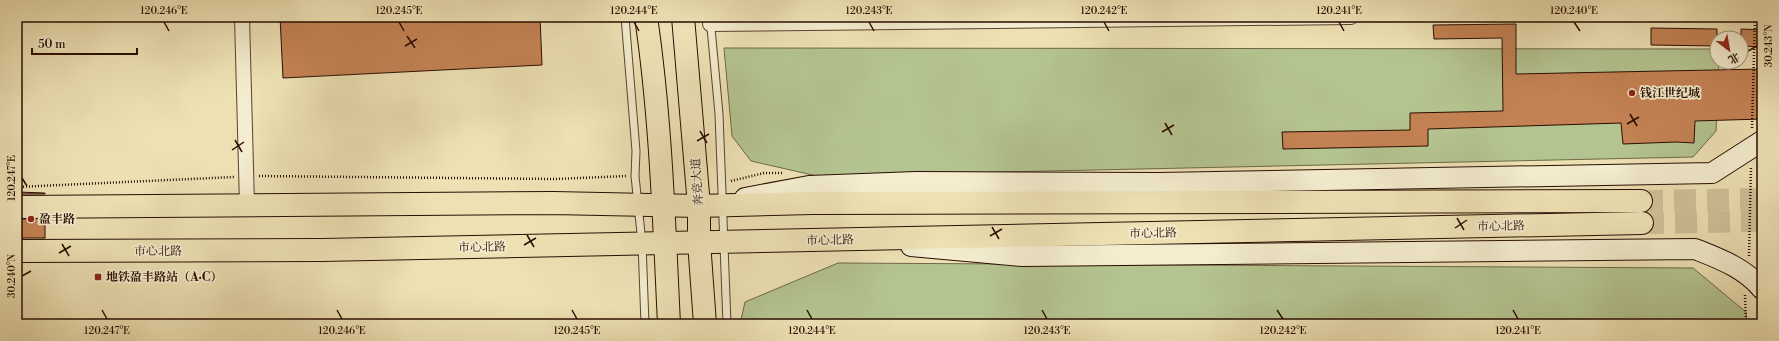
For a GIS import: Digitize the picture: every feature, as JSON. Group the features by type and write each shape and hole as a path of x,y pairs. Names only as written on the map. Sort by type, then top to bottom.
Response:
{"main road":[{"path":"646,17 655,89 664,206 669,324"},
{"name":"奔竞大道","path":"683,17 700,206 699,242 705,324"},
{"path":"721,204 809,186 954,183 1159,183 1712,173 1757,144"},
{"name":"市心北路","path":"17,207 545,203 700,206 721,204 813,203 1641,201"},
{"name":"市心北路","path":"17,252 329,250 1642,223"},
{"path":"839,240 1022,256 1695,249 1728,263 1745,273 1753,278 1762,289"}],"street":[{"path":"242,17 247,205"},
{"path":"710,20 1351,17"}],"lane":[{"path":"625,17 636,152 635,176 642,244 645,324"},
{"path":"710,20 719,114 721,204 727,324"},
{"path":"954,183 977,189"},
{"path":"1000,196 1022,202"}],"path":[{"path":"1746,324 1745,273 1749,254 1757,144 1755,17"},
{"path":"17,187 246,176 555,179 635,176"}],"green space":[{"path":"724,48 1709,49 1709,70 1719,70 1716,131 1693,157 817,176 751,161 732,136"},
{"path":"838,263 1693,268 1746,312 1747,324 740,324 745,302"}],"building":[{"path":"280,17 540,17 542,65 283,78"},
{"name":"钱江世纪城","path":"1516,24 1516,74 1762,69 1762,119 1695,121 1694,143 1676,142 1623,144 1621,123 1428,129 1428,146 1283,149 1282,132 1410,130 1410,113 1503,111 1502,38 1434,39 1433,25"},
{"path":"1651,28 1717,29 1709,30 1709,46 1651,45"},
{"path":"1741,29 1762,30 1762,47 1749,46 1749,30"},
{"path":"17,192 45,193 45,194 17,194"},
{"path":"17,219 45,219 45,238 17,238"}],"tunnel":[{"path":"1641,201 1762,199"},
{"path":"1642,223 1762,221"}],"place":[{"name":"钱江世纪城","path":"1632,93"},
{"name":"盈丰路","path":"31,219"},
{"name":"地铁盈丰路站（A·C）","path":"98,277"}]}
